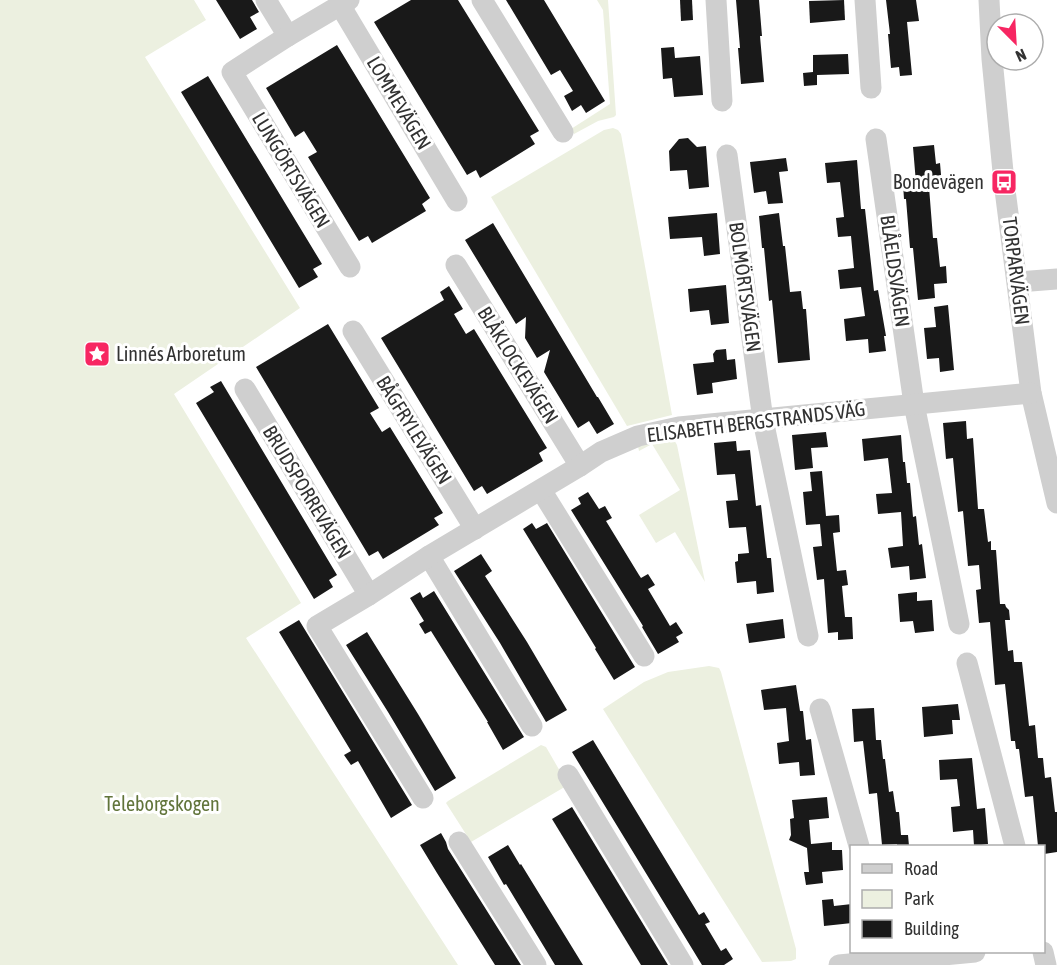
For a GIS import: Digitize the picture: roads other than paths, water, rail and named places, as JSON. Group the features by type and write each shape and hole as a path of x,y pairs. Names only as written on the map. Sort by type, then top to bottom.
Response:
{"street":[{"path":"266,0 288,36 344,3"},
{"path":"482,0 563,132"},
{"path":"716,0 722,101"},
{"path":"865,0 871,88"},
{"name":"TORPARVÄGEN","path":"990,0 992,59 1004,182 1031,393 1057,502"},
{"name":"LOMMEVÄGEN","path":"344,3 457,201"},
{"name":"LUNGÖRTSVÄGEN","path":"288,36 232,72 350,267"},
{"name":"BLÅELDSVÄGEN","path":"876,139 914,404 959,624"},
{"name":"BOLMÖRTSVÄGEN","path":"727,155 763,420 808,636"},
{"name":"BLÅKLOCKEVÄGEN","path":"456,265 580,466"},
{"path":"1018,282 1057,279"},
{"name":"BÅGFRYLEVÄGEN","path":"353,331 475,529"},
{"name":"BRUDSPORREVÄGEN","path":"245,389 369,595"},
{"name":"ELISABETH BERGSTRANDS VÄG","path":"423,798 317,626 601,452 638,436 679,427 1031,393"},
{"path":"541,489 644,656"},
{"path":"429,556 532,726"},
{"path":"967,663 1015,845"},
{"path":"820,709 859,845"},
{"path":"568,775 683,965"},
{"path":"459,842 536,965"},
{"path":"839,965 954,953"}],"place":[{"name":"Bondevägen","path":"1004,182"},
{"name":"Linnés Arboretum","path":"97,354"}],"park label":[{"name":"Teleborgskogen","path":"162,804"}]}
